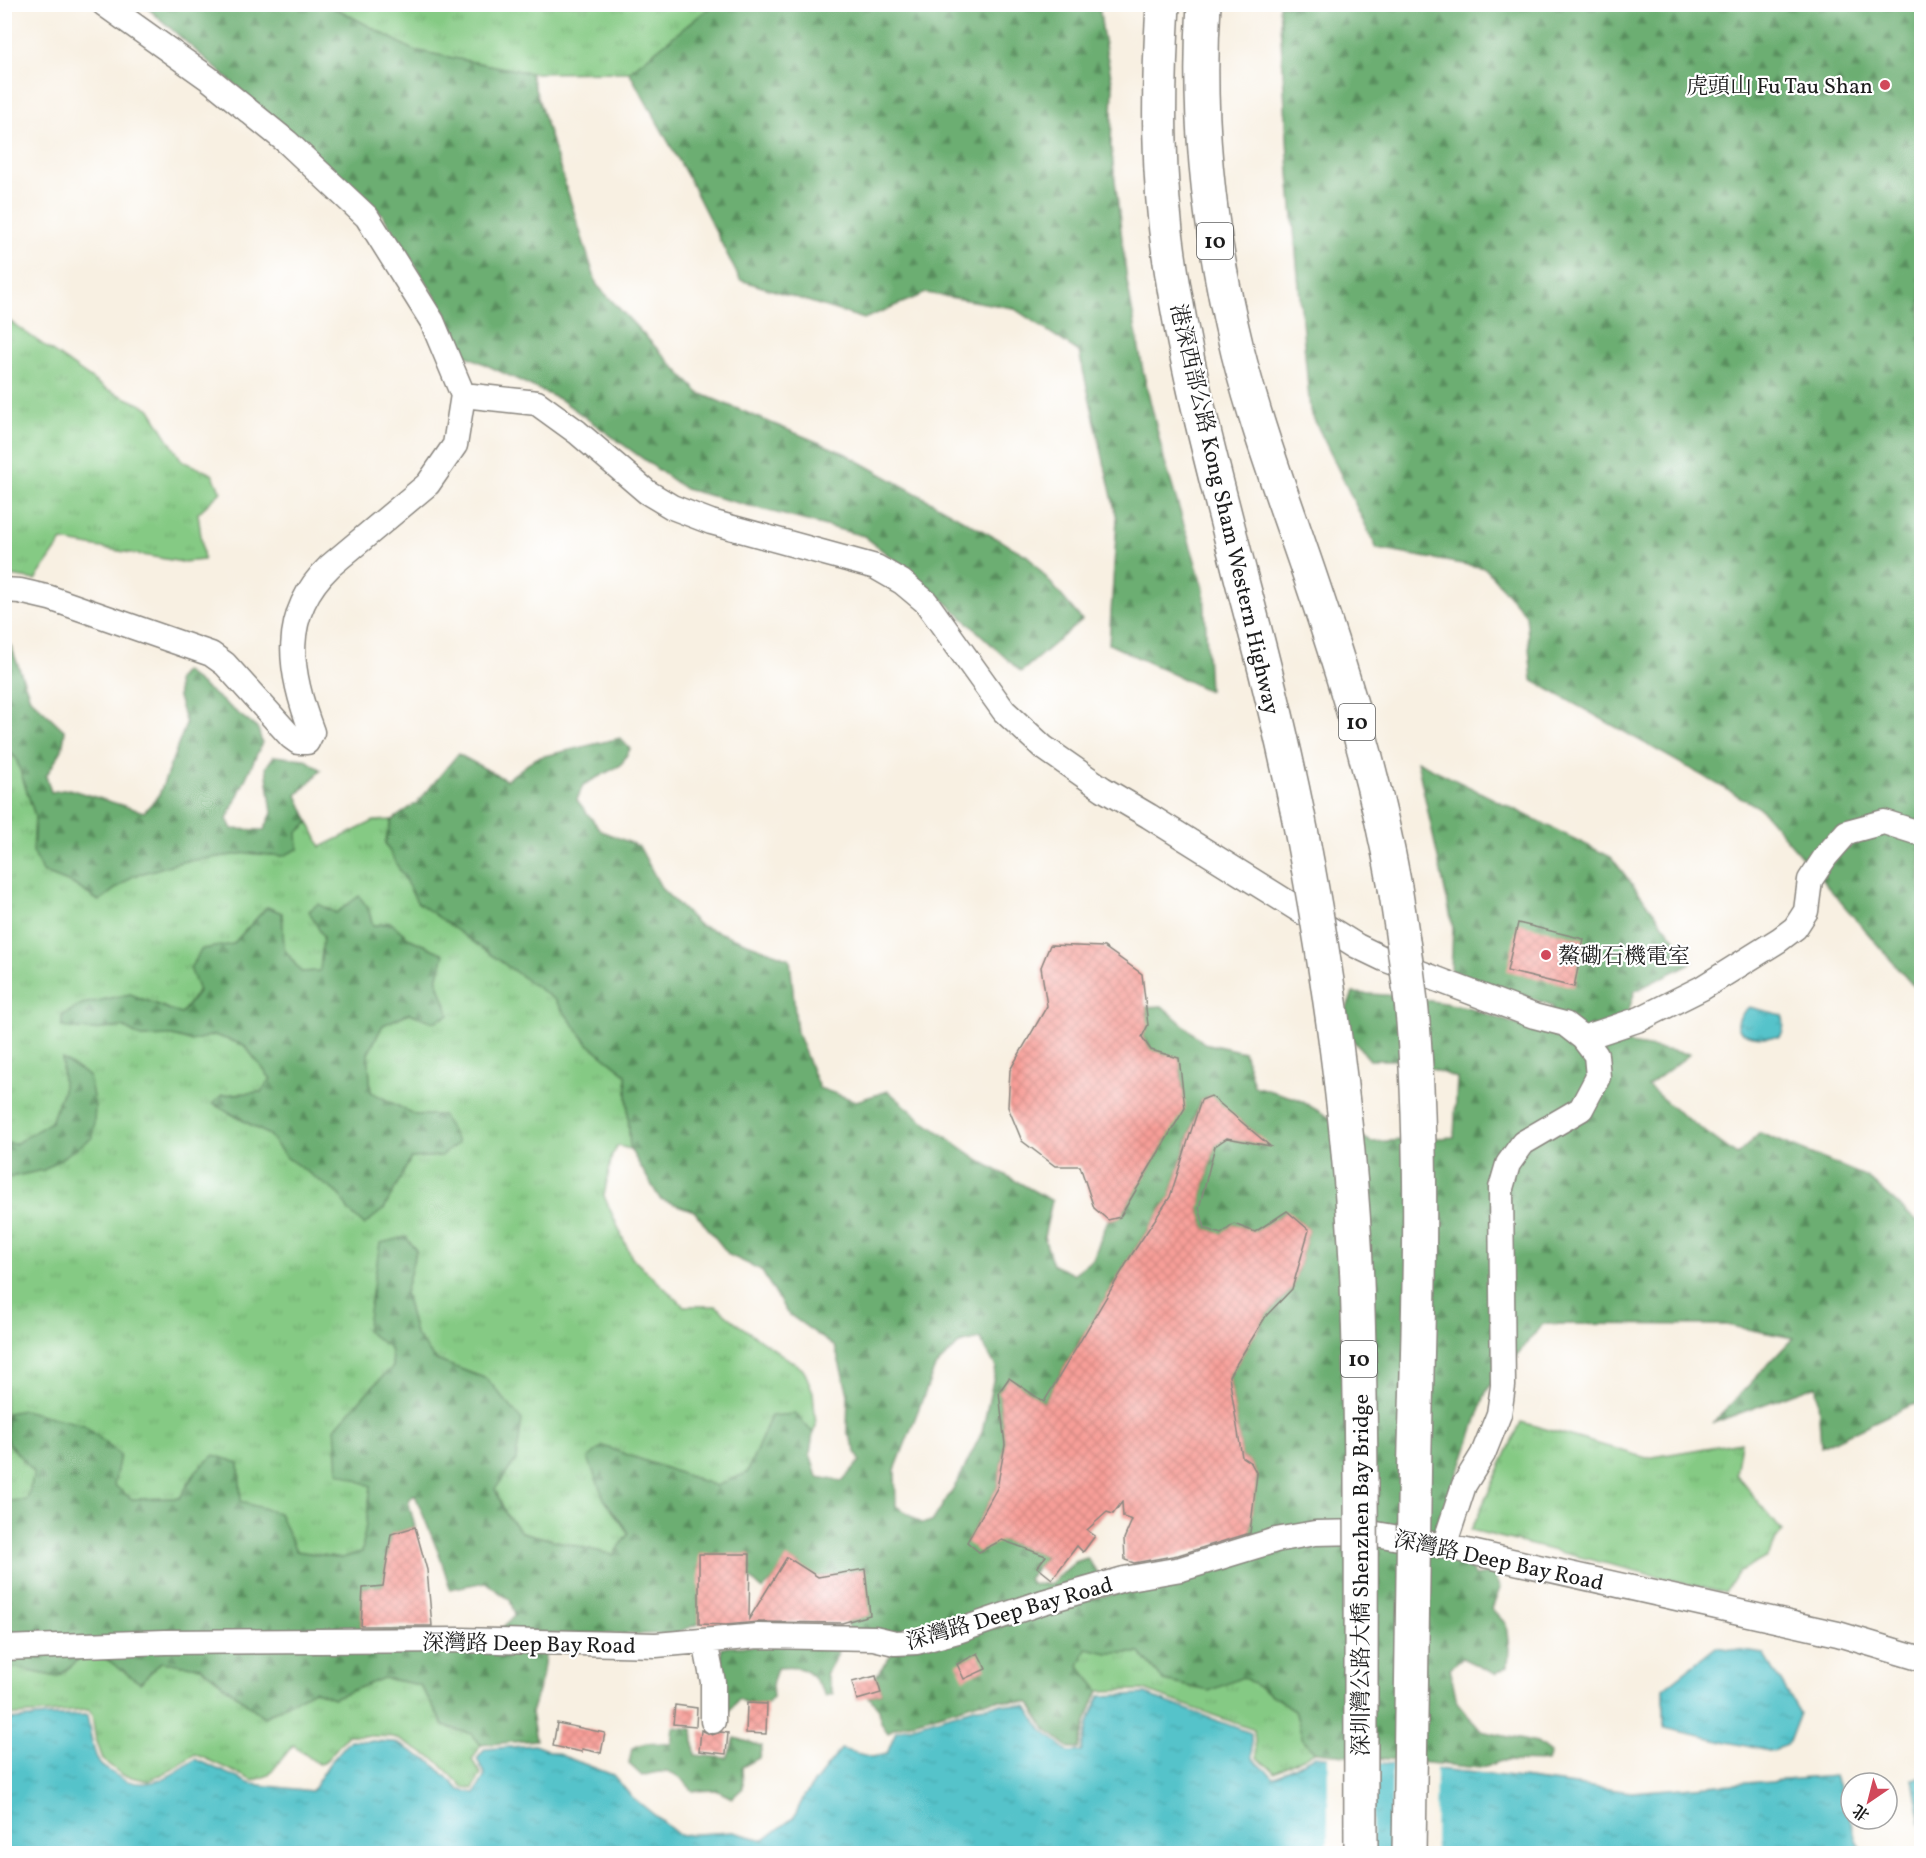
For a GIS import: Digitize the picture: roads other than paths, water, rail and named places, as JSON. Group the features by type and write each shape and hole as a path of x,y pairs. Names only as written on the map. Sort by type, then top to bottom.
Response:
{"highway":[{"path":"1142,4 1143,28 1158,110"},
{"name":"港深西部公路 Kong Sham Western Highway","path":"1163,4 1158,110 1160,148 1165,224 1181,330 1207,444 1286,758 1308,867"},
{"name":"10","path":"1204,4 1201,44 1203,127 1206,171 1217,254 1238,352 1258,421 1344,679 1362,741 1386,839 1395,887 1413,1020 1419,1143 1420,1282 1409,1854"},
{"path":"1203,127 1221,65 1227,4"},
{"name":"深圳灣公路大橋 Shenzhen Bay Bridge","path":"1308,867 1336,1041 1348,1152 1357,1281 1360,1431 1361,1854"}],"street":[{"path":"4,590 50,598 211,654 225,664 291,737 298,742 307,742 312,732 300,697 292,649 294,626 301,606 312,586 325,571 428,484 455,446 463,395 432,321 367,217 286,142 225,92 104,4"},
{"path":"463,395 537,403 577,432 647,492 672,507 711,522 876,567 902,582 926,602 1004,711 1043,747 1102,789 1357,946 1393,963 1534,1016 1565,1024 1583,1038 1596,1055 1598,1077 1581,1109 1524,1143 1508,1164 1501,1188 1503,1386 1499,1414 1482,1454 1464,1485 1444,1546"},
{"path":"1583,1038 1640,1018 1702,988 1795,928 1806,911 1810,880 1847,832 1884,822 1922,834"},
{"name":"深灣路 Deep Bay Road","path":"4,1648 177,1642 460,1640 656,1645 758,1636 874,1638 895,1643 917,1642 1066,1595 1124,1580 1181,1569 1276,1540 1315,1533 1365,1532 1444,1546 1826,1632 1922,1659"},
{"path":"705,1641 714,1682 713,1721"}],"water":[{"path":"1749,1007 1782,1015 1784,1026 1780,1037 1754,1036 1743,1032 1738,1023 1742,1014"},
{"path":"1716,1647 1764,1654 1800,1713 1789,1742 1773,1752 1664,1728 1664,1688"},
{"path":"1145,1694 1251,1733 1252,1758 1274,1777 1315,1756 1631,1792 1835,1776 1839,1787 1839,1831 1854,1831 1862,1853 5,1853 4,1732 7,1730 9,1720 87,1715 93,1747 101,1765 123,1779 134,1782 154,1782 165,1778 195,1759 251,1784 312,1791 329,1764 350,1740 395,1742 431,1762 460,1790 475,1793 485,1775 477,1759 485,1749 534,1745 613,1775 631,1796 679,1835 733,1832 764,1840 794,1817 805,1795 841,1749 872,1757 887,1754 896,1731 977,1707 1001,1704 1027,1706 1041,1729 1069,1752 1081,1751 1089,1721 1100,1696"},
{"path":"1922,1778 1921,1825 1913,1779"}],"place":[{"name":"虎頭山 Fu Tau Shan","path":"1885,85"},
{"name":"鰲磡石機電室","path":"1546,955"}]}
